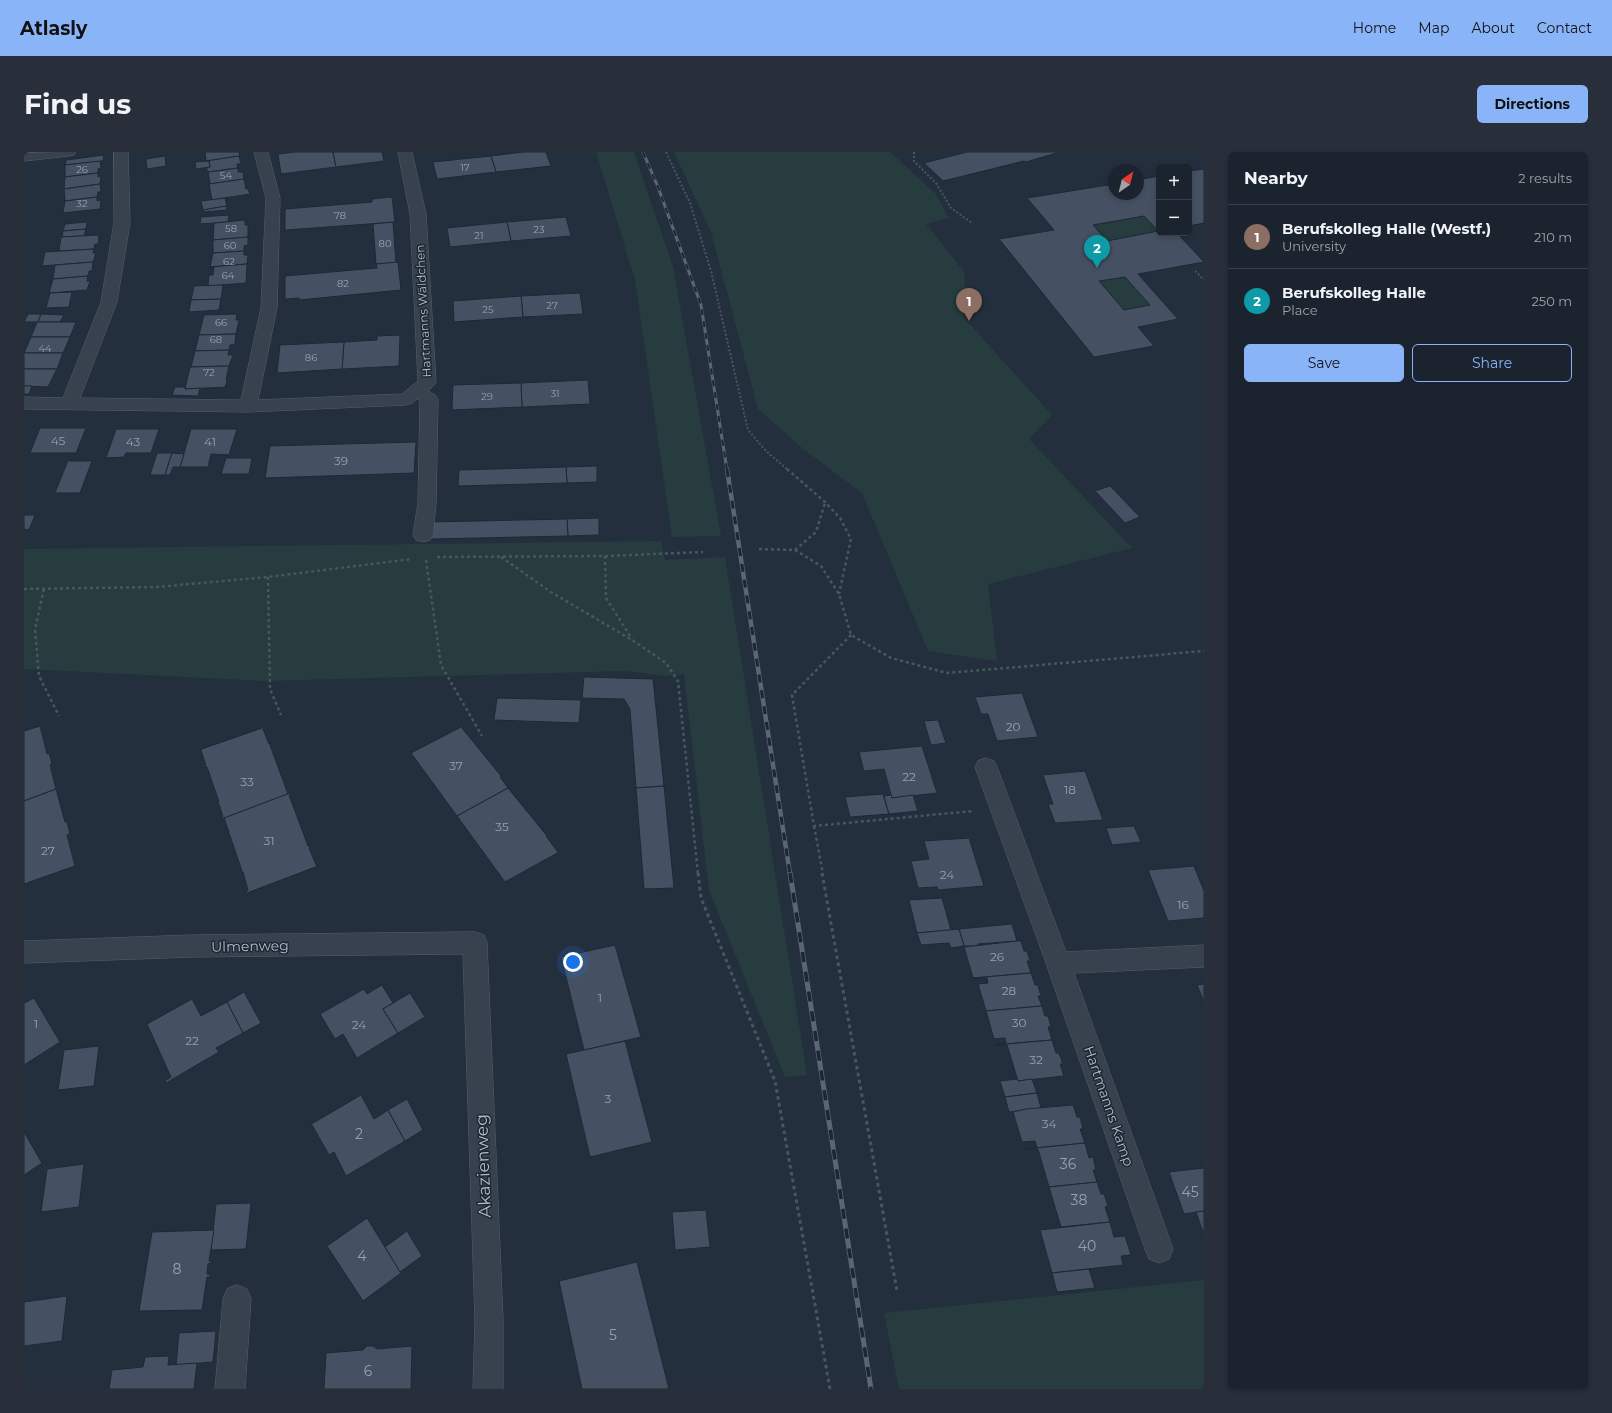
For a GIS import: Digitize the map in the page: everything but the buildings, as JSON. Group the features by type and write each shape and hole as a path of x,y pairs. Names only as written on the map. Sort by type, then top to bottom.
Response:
{"street":[{"path":"24,157 69,152"},
{"path":"69,404 109,302 122,223 121,152"},
{"path":"248,406 269,308 272,198 261,152"},
{"name":"Hartmanns Wäldchen","path":"24,403 248,406 406,399 427,383 427,379 418,214 405,152"},
{"path":"417,391 429,399 427,503 423,535"},
{"name":"Hartmanns Kamp","path":"986,767 1058,962 1159,1249"},
{"name":"Ulmenweg","path":"24,952 91,949 475,943"},
{"name":"Akazienweg","path":"475,943 489,1320 488,1389"},
{"path":"1058,962 1204,956"},
{"path":"230,1389 236,1299"}],"path":[{"path":"666,152 690,203 711,270 748,430 766,451 825,502 840,518 851,539 839,594"},
{"path":"914,152 914,161 936,183 950,208 972,223"},
{"path":"1195,271 1204,280"},
{"path":"795,550 816,532 825,502"},
{"path":"759,550 795,550 821,566 839,594 850,635 891,658 947,673 1204,651"},
{"path":"433,557 605,556 703,552"},
{"path":"605,556 606,598 632,640"},
{"path":"426,557 442,665 482,736"},
{"path":"501,557 551,592 632,640 666,663 678,681 701,898 775,1081 830,1389"},
{"path":"24,589 156,587 268,577 418,558"},
{"path":"268,577 270,689 281,715"},
{"path":"44,589 35,629 39,676 59,716"},
{"path":"850,635 792,695 897,1291"},
{"path":"814,826 1002,809"}],"green space":[{"path":"596,152 634,152 673,267 721,536 672,537 635,280"},
{"path":"674,152 890,152 936,194 949,218 926,224 965,273 964,318 1052,415 1029,439 1132,548 988,584 997,661 928,651 862,493 801,447 758,409 711,232"},
{"path":"1144,216 1156,229 1156,231 1107,241 1093,225"},
{"path":"1125,277 1150,305 1124,310 1099,281"},
{"path":"661,541 665,560 725,557 807,1075 785,1077 709,890 684,674 666,676 625,671 264,681 24,669 24,549"},
{"path":"1204,1280 1204,1389 899,1389 884,1313"}],"railway":[{"path":"643,152 658,187 701,305 727,470"},
{"path":"727,469 790,874"},
{"path":"790,873 871,1389"}],"place":[{"name":"Berufskolleg Halle","path":"1097,268"},
{"name":"Berufskolleg Halle (Westf.)","path":"969,321"}]}
